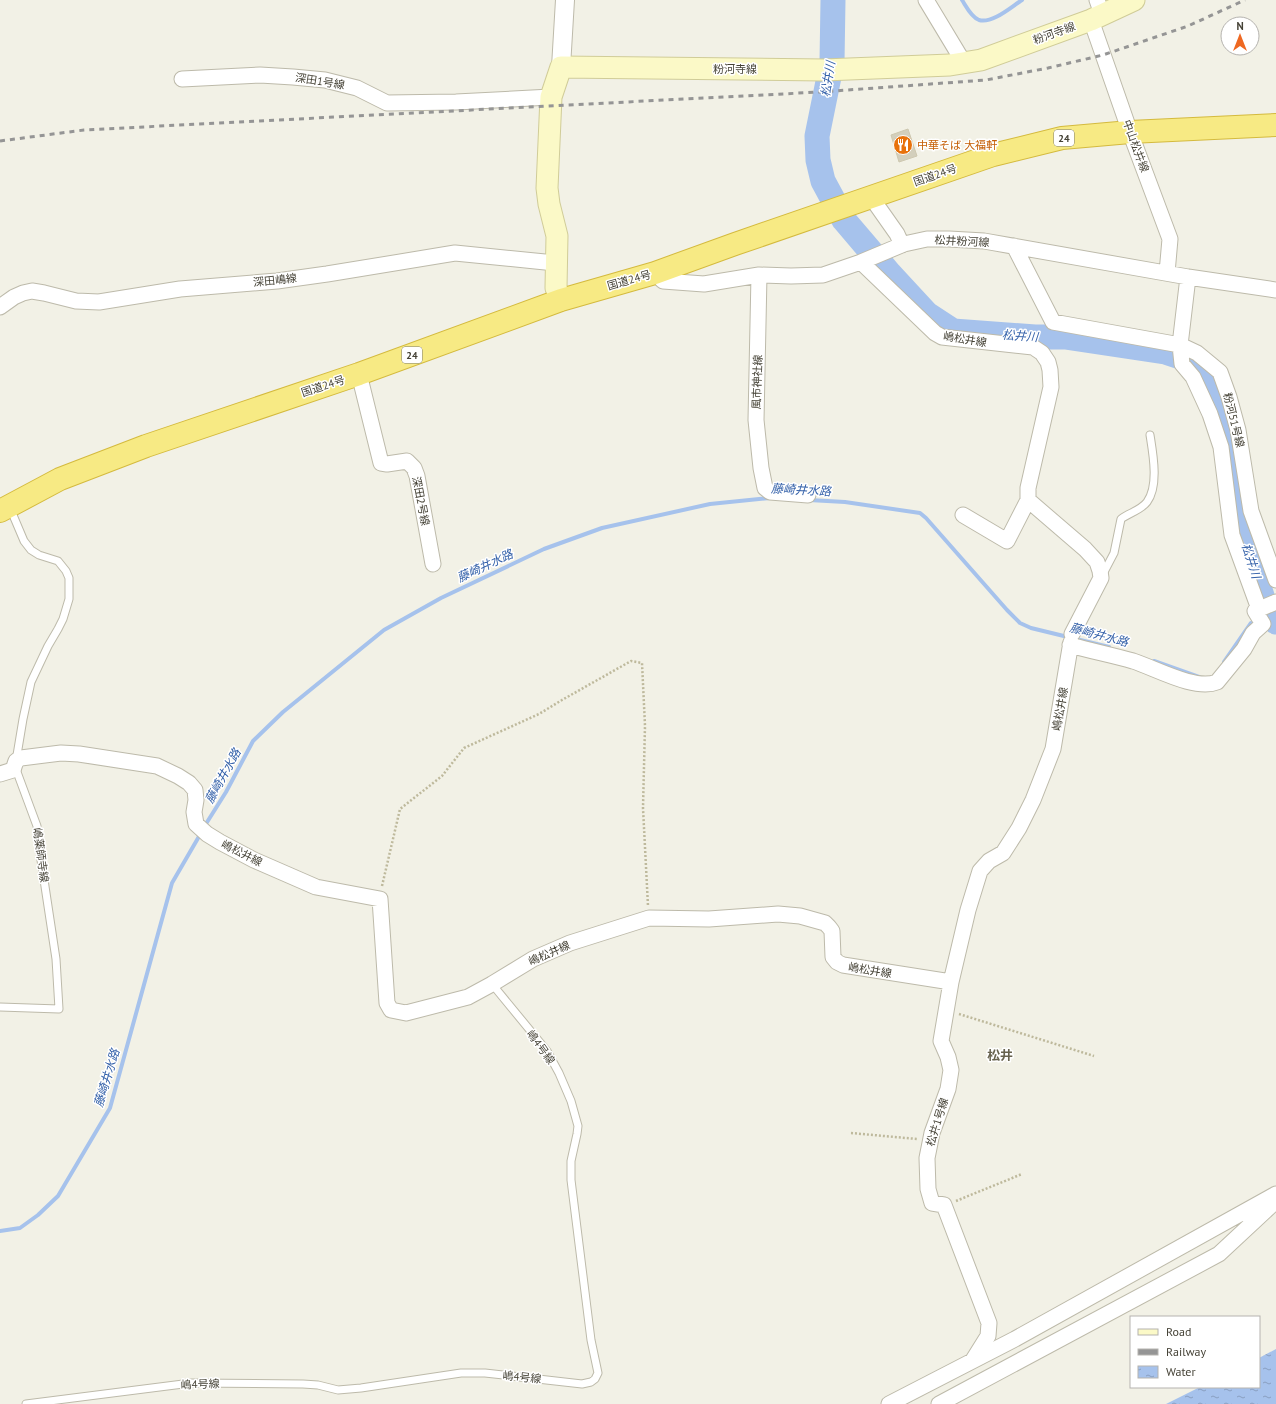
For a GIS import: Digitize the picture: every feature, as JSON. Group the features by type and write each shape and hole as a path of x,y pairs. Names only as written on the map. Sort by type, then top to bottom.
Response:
{"highway":[{"name":"国道24号","path":"4,508 60,479 146,446 359,374 561,300 655,273 993,155 1062,138 1130,132 1276,125"}],"main road":[{"name":"粉河寺線","path":"561,67 831,70 950,65 981,60 1097,11 1134,0"},
{"path":"561,67 551,97 547,188 549,204 557,236 556,288 561,300"}],"street":[{"path":"561,67 566,0"},
{"path":"926,0 964,63"},
{"name":"中山松井線","path":"1097,11 1130,132 1170,239 1167,273"},
{"name":"深田1号線","path":"182,79 260,75 325,80 357,88 387,103 456,102 551,97"},
{"path":"866,199 897,234 899,246"},
{"name":"松井粉河線","path":"655,273 663,281 704,284 759,275 823,275 864,261 899,246 926,239 949,238 984,241 1188,277 1276,290"},
{"name":"粉河51号線","path":"1014,246 1053,322 1181,347 1196,353 1220,372 1238,430 1252,511 1276,580"},
{"name":"深田嶋線","path":"0,307 14,297 32,291 76,301 99,302 180,289 277,281 455,253 556,263"},
{"name":"嶋松井線","path":"864,261 935,333 942,337 1034,347 1042,353 1048,362 1052,387 1028,488 1028,500"},
{"name":"風市神社線","path":"759,275 756,420 761,468 765,488 770,492 808,495"},
{"path":"1071,640 1192,683 1210,685 1217,682 1244,649 1253,633 1263,624 1232,535 1219,440 1210,414 1193,377 1182,364 1181,347 1188,277"},
{"name":"深田2号線","path":"359,374 381,463 387,464 407,462 414,468 417,476 433,564"},
{"path":"963,515 1007,541 1028,500 1085,549 1097,562 1101,578"},
{"name":"嶋松井線","path":"0,774 13,770 16,761 21,758 61,753 99,756 157,766 178,776 189,783 195,790 196,800 194,812 196,824 203,831 220,842 254,860 316,887 380,899 387,1003 391,1010 406,1013 468,997 533,959 570,943 649,918 709,919 778,914 800,916 825,924 829,927 832,931 833,957 837,962 843,965 951,982 968,910 980,871 989,861 1003,853 1019,828 1033,800 1053,749 1071,640 1101,578"},
{"path":"1257,610 1276,602"},
{"name":"松井1号線","path":"944,1205 932,1203 928,1189 928,1158 932,1133 948,1089 951,1070 948,1057 941,1041 951,982"},
{"path":"889,1404 1015,1339 1276,1194"},
{"path":"939,1404 1219,1254 1276,1201"},
{"path":"944,1205 989,1323 988,1336 972,1361"}],"lane":[{"path":"1101,578 1114,553 1121,519 1147,503 1153,490 1154,465 1150,435"},
{"name":"嶋薬師寺線","path":"0,1007 59,1009 56,959 41,860 38,826 17,772 16,761 23,719 32,682 48,646 58,630 69,599 69,578 66,570 58,561 39,555 31,550 4,508"},
{"name":"嶋4号線","path":"26,1404 191,1383 303,1384 318,1385 338,1390 461,1373 486,1373 582,1384 591,1382 595,1379 598,1373 591,1340 571,1180 571,1161 578,1126 571,1101 559,1073 547,1051 492,984"}],"path":[{"path":"380,899 400,809 442,776 464,748 539,714 631,661 642,663 645,726 643,808 649,918"},
{"path":"946,1011 1094,1056"},
{"path":"852,1133 931,1140"},
{"path":"944,1205 1022,1174"}],"water":[{"path":"1276,1349 1276,1404 1166,1404 1198,1388 1260,1388 1260,1357"}],"building":[{"path":"908,129 917,156 899,162 891,135"}],"waterway":[{"name":"松井川","path":"833,0 832,62 817,136 818,160 823,181 844,220 890,274 927,314 953,331 1035,337 1065,337 1165,352 1186,359 1198,368 1213,394 1220,414 1243,537 1264,602 1276,622"},
{"path":"962,0 976,19 984,21 990,20 1001,14 1022,0"},
{"name":"藤崎井水路","path":"204,827 226,792 253,741 283,712 384,630 441,598 544,549 602,528 710,504 770,498"},
{"name":"藤崎井水路","path":"809,500 845,502 920,513 1020,623 1031,628 1109,647"},
{"name":"藤崎井水路","path":"1224,662 1251,623"},
{"name":"藤崎井水路","path":"1154,661 1199,677"},
{"name":"藤崎井水路","path":"0,1231 20,1228 38,1215 58,1196 110,1108 172,883 201,833"}],"railway":[{"path":"0,141 84,130 820,92 986,80 1048,68 1103,55 1188,26 1245,0"}],"place":[{"name":"中華そば 大福軒","path":"903,145"}],"district":[{"name":"松井","path":"1000,1055"}]}
